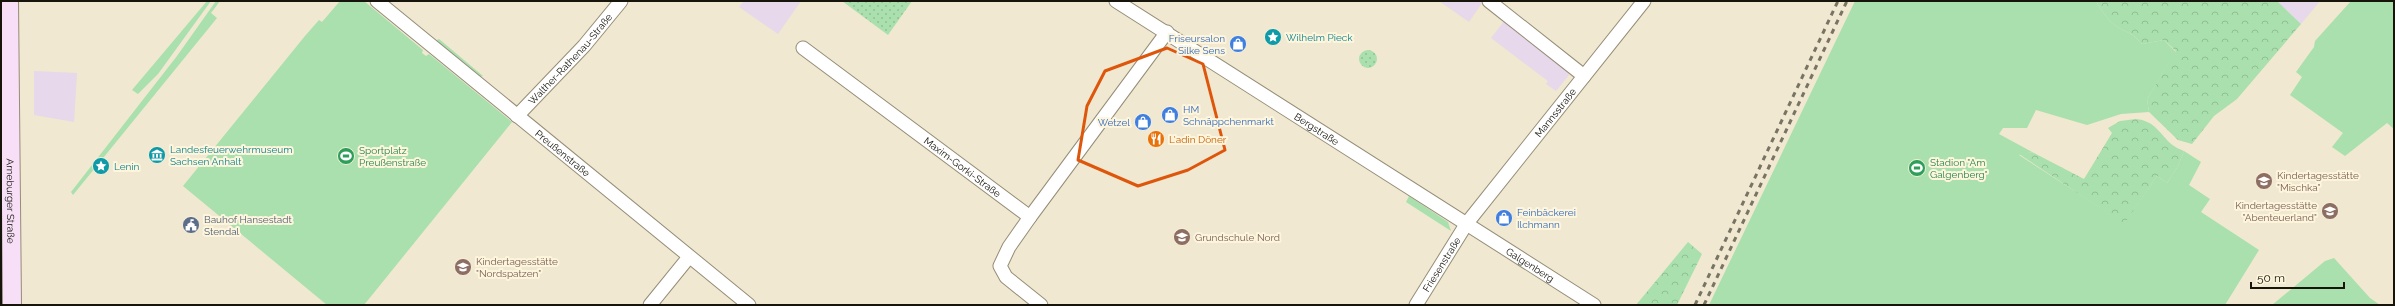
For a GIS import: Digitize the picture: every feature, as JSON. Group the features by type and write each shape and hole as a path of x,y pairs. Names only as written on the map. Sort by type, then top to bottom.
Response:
{"main road":[{"name":"Arneburger Straße","path":"9,1 12,305"}],"street":[{"name":"Preußenstraße","path":"377,1 749,305"},
{"name":"Walther-Rathenau-Straße","path":"517,116 584,46 621,1"},
{"name":"Bergstraße","path":"1116,1 1467,223"},
{"path":"1489,1 1584,76"},
{"name":"Mannsstraße","path":"1467,223 1644,1"},
{"path":"1041,305 1006,277 1000,266 1008,247 1167,32"},
{"name":"Maxim-Gorki-Straße","path":"803,48 1030,217"},
{"name":"Galgenberg","path":"1467,223 1590,304"},
{"name":"Friesenstraße","path":"1416,305 1467,223"},
{"path":"650,305 690,257"}],"highlighted area":[{"path":"1167,48 1203,64 1225,150 1188,170 1138,186 1078,160 1087,106 1105,71"}],"shaded area":[{"path":"744,1 801,1 778,34 739,7"},
{"path":"1439,1 1478,1 1482,3 1469,22"},
{"path":"2277,1 2320,1 2301,24"},
{"path":"1505,20 1565,67 1569,75 1556,91 1546,84 1548,81 1491,38"},
{"path":"34,71 77,73 74,122 34,115"}],"green space":[{"path":"207,1 211,1 158,74 138,94 132,90"},
{"path":"216,1 220,1 211,13 217,18 73,195 71,192 177,56"},
{"name":"Sportplatz Preußenstraße","path":"340,1 364,1 423,50 422,53 426,56 429,54 512,122 364,305 327,305 183,186 305,36 319,20 322,22"},
{"path":"842,1 912,1 888,35"},
{"name":"Stadion \"Am Galgenberg\"","path":"1855,1 2096,1 2112,23 2133,36 2142,44 2164,40 2176,52 2147,99 2149,112 2121,114 2087,125 2036,110 2027,128 2003,128 1999,134 2034,153 2027,152 2019,155 2124,223 2157,176 2167,183 2178,166 2184,151 2201,162 2189,185 2210,199 2201,212 2259,250 2225,305 1709,305"},
{"path":"2096,1 2277,1 2301,24 2237,99 2214,116 2192,144 2178,140 2149,112 2147,99 2176,51 2164,40 2142,44 2133,36 2112,23"},
{"path":"2351,1 2394,1 2394,129 2387,123 2345,156 2332,147 2343,133 2290,95 2302,77 2296,72 2314,47 2315,41"},
{"path":"439,39 483,76 480,77 435,41"},
{"path":"1368,50 1374,53 1377,59 1374,65 1368,68 1362,65 1359,59 1362,53"},
{"path":"2136,119 2152,124 2171,144 2184,151 2178,166 2167,183 2157,176 2124,224 2019,154 2021,151 2034,153 2084,179 2112,133 2108,128 2120,121"},
{"path":"1409,196 1448,222 1451,231 1406,202"},
{"path":"1688,242 1702,254 1677,305 1636,305"},
{"path":"2334,258 2370,298 2380,305 2272,305 2325,261"}],"railway":[{"path":"1695,305 1838,1"},
{"path":"1704,305 1847,1"}],"place":[{"name":"Wilhelm Pieck","path":"1273,37"},
{"name":"Friseursalon Silke Sens","path":"1238,44"},
{"name":"HM Schnäppchenmarkt","path":"1170,115"},
{"name":"Wetzel","path":"1143,122"},
{"name":"L'adin Döner","path":"1156,139"},
{"name":"Landesfeuerwehrmuseum Sachsen Anhalt","path":"157,155"},
{"name":"Sportplatz Preußenstraße","path":"346,156"},
{"name":"Lenin","path":"101,166"},
{"name":"Stadion \"Am Galgenberg\"","path":"1917,168"},
{"name":"Kindertagesstätte \"Mischka\"","path":"2264,181"},
{"name":"Kindertagesstätte \"Abenteuerland\"","path":"2330,211"},
{"name":"Feinbäckerei Ilchmann","path":"1504,218"},
{"name":"Bauhof Hansestadt Stendal","path":"191,225"},
{"name":"Grundschule Nord","path":"1182,237"},
{"name":"Kindertagesstätte \"Nordspatzen\"","path":"463,267"}]}
